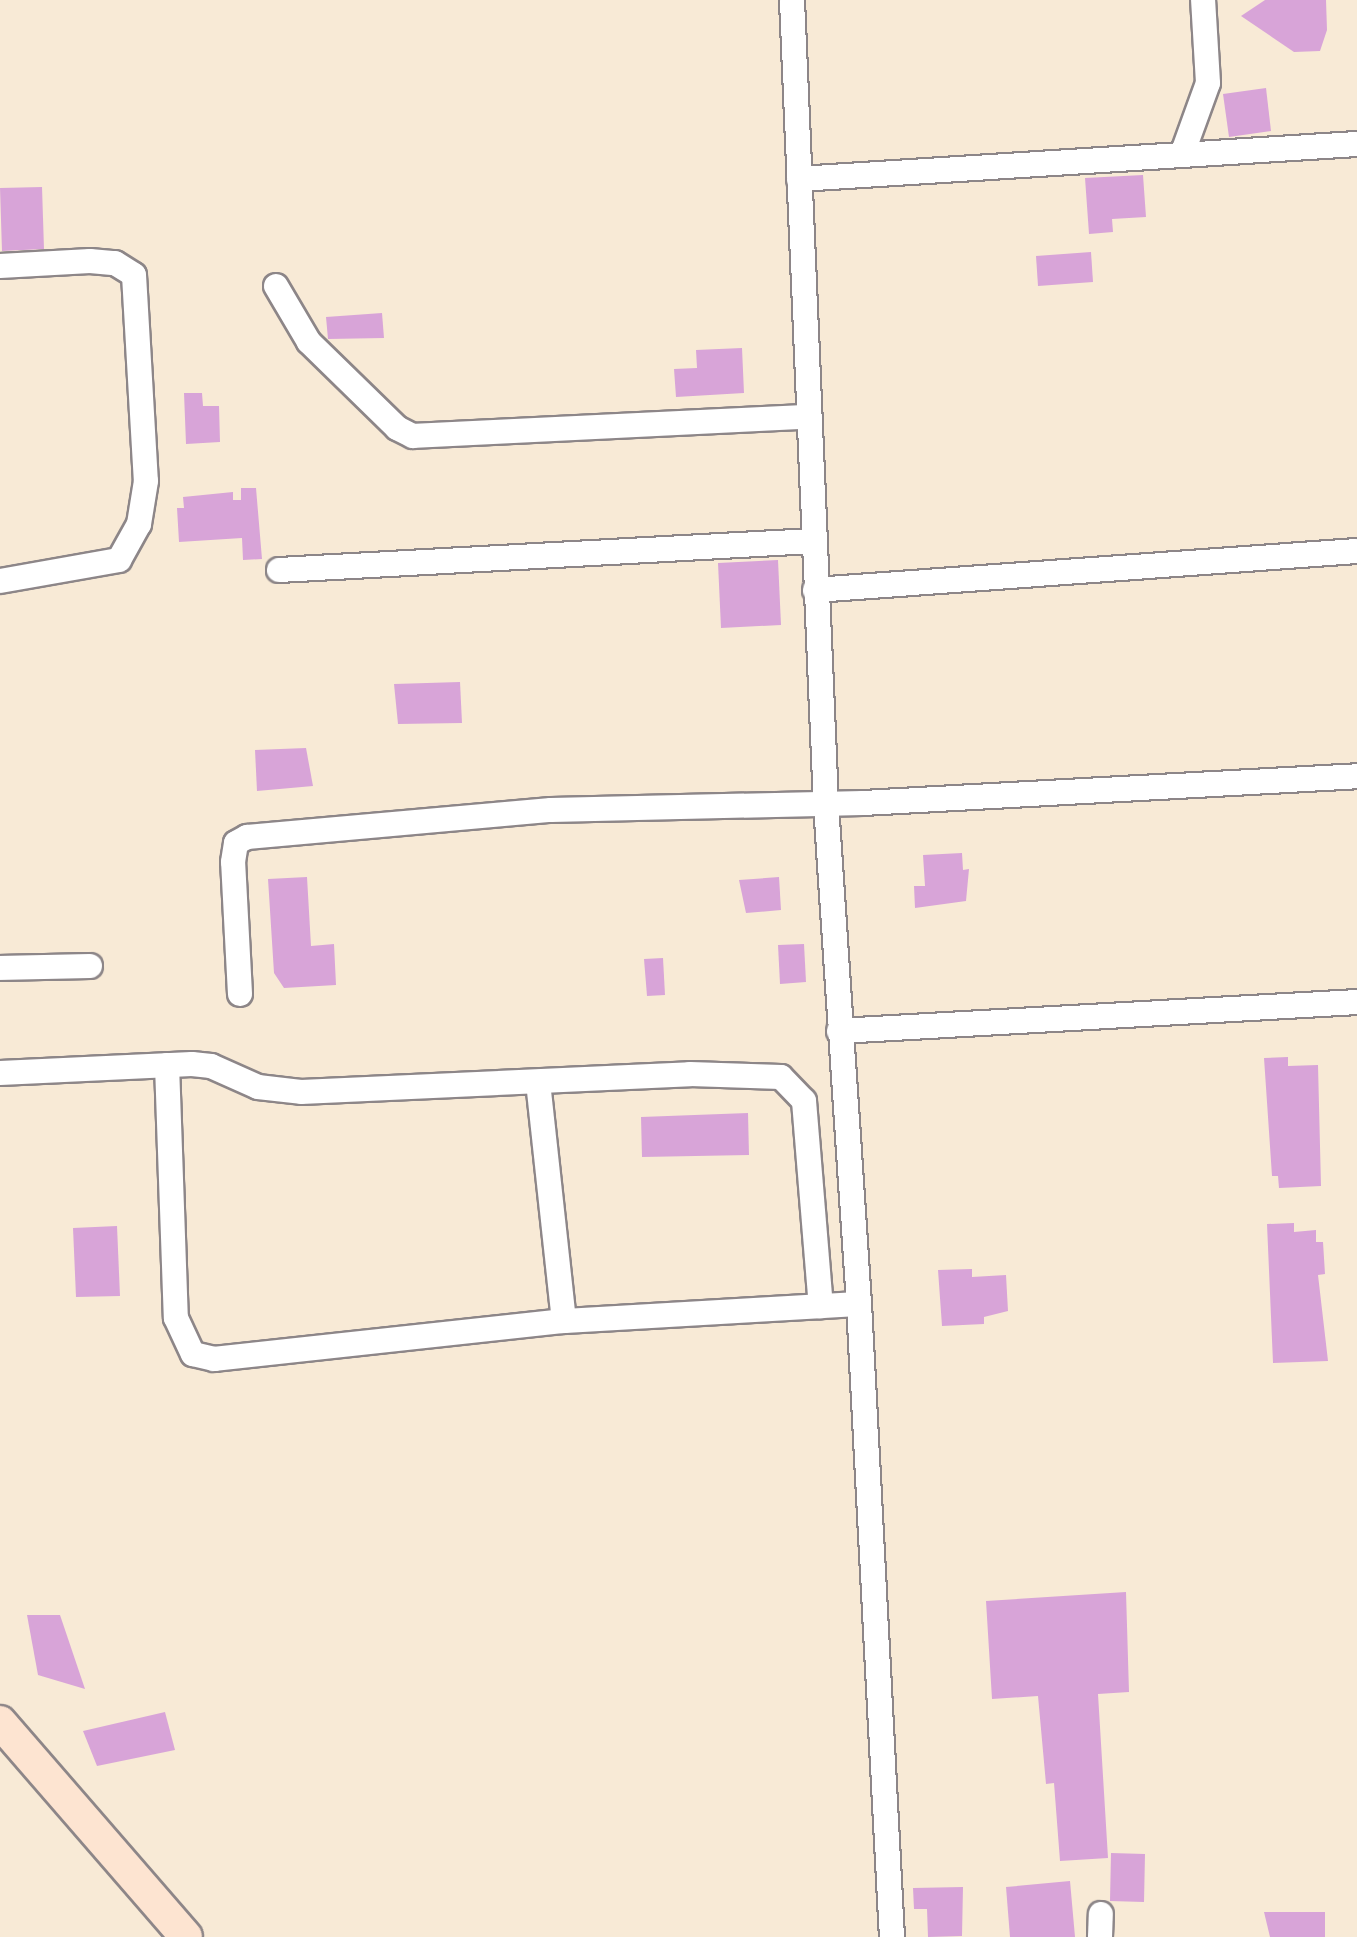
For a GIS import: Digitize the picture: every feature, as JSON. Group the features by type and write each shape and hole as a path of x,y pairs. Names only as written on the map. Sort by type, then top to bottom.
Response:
{"main road":[{"path":"0,1722 186,1937"}],"street":[{"path":"792,0 826,804 859,1304 892,1937"},
{"path":"1183,152 1208,83 1203,0"},
{"path":"799,179 1183,152 1357,144"},
{"path":"0,266 90,261 115,263 134,275 146,481 139,524 119,560 0,581"},
{"path":"276,286 309,342 397,428 413,436 808,417"},
{"path":"279,570 813,541"},
{"path":"815,590 1357,551"},
{"path":"240,994 233,862 235,846 242,838 551,810 826,804 1357,776"},
{"path":"0,968 90,966"},
{"path":"839,1031 1357,1002"},
{"path":"167,1065 176,1318 193,1354 214,1359 564,1321 859,1304"},
{"path":"0,1073 167,1065 211,1066 258,1087 301,1092 690,1074 781,1077 804,1101 821,1306"},
{"path":"538,1082 564,1321"}],"building":[{"path":"1265,0 1326,0 1327,30 1320,51 1294,52 1241,16"},
{"path":"1266,88 1271,131 1229,137 1223,94"},
{"path":"1143,175 1146,217 1112,219 1113,232 1089,234 1085,178"},
{"path":"42,187 44,249 2,251 0,188"},
{"path":"1091,252 1093,282 1038,286 1036,256"},
{"path":"382,313 384,338 328,339 326,317"},
{"path":"742,348 744,393 676,397 674,369 697,368 696,350"},
{"path":"184,393 202,393 203,406 219,406 220,442 186,444"},
{"path":"241,488 256,488 262,559 243,560 242,538 179,542 177,508 184,508 183,497 233,492 233,500 241,500"},
{"path":"778,560 781,625 721,628 718,563"},
{"path":"460,682 462,723 398,724 394,684"},
{"path":"306,748 313,786 257,791 255,750"},
{"path":"962,853 963,870 969,869 966,901 915,908 914,886 925,886 923,855"},
{"path":"307,877 311,946 334,944 336,985 284,988 274,973 268,879"},
{"path":"779,877 781,910 746,913 739,880"},
{"path":"804,944 806,982 780,984 778,945"},
{"path":"663,958 665,995 647,996 644,959"},
{"path":"1288,1057 1288,1066 1318,1065 1321,1186 1279,1188 1278,1176 1272,1176 1264,1058"},
{"path":"748,1113 749,1155 642,1157 641,1117"},
{"path":"1294,1223 1294,1232 1316,1230 1316,1242 1323,1242 1325,1274 1318,1275 1328,1361 1273,1363 1267,1224"},
{"path":"117,1226 120,1296 76,1297 73,1228"},
{"path":"972,1269 972,1277 1006,1275 1008,1311 984,1317 984,1324 942,1326 938,1270"},
{"path":"1126,1592 1129,1692 1098,1694 1108,1858 1060,1861 1054,1783 1046,1784 1038,1696 992,1699 986,1601"},
{"path":"27,1615 60,1615 85,1689 38,1675"},
{"path":"165,1712 175,1750 97,1766 83,1731"},
{"path":"1111,1853 1145,1854 1144,1902 1110,1901"},
{"path":"1070,1881 1075,1937 1010,1937 1006,1887"},
{"path":"963,1887 962,1936 928,1937 927,1909 914,1909 913,1888"},
{"path":"1264,1912 1325,1912 1325,1937 1270,1937"}]}
